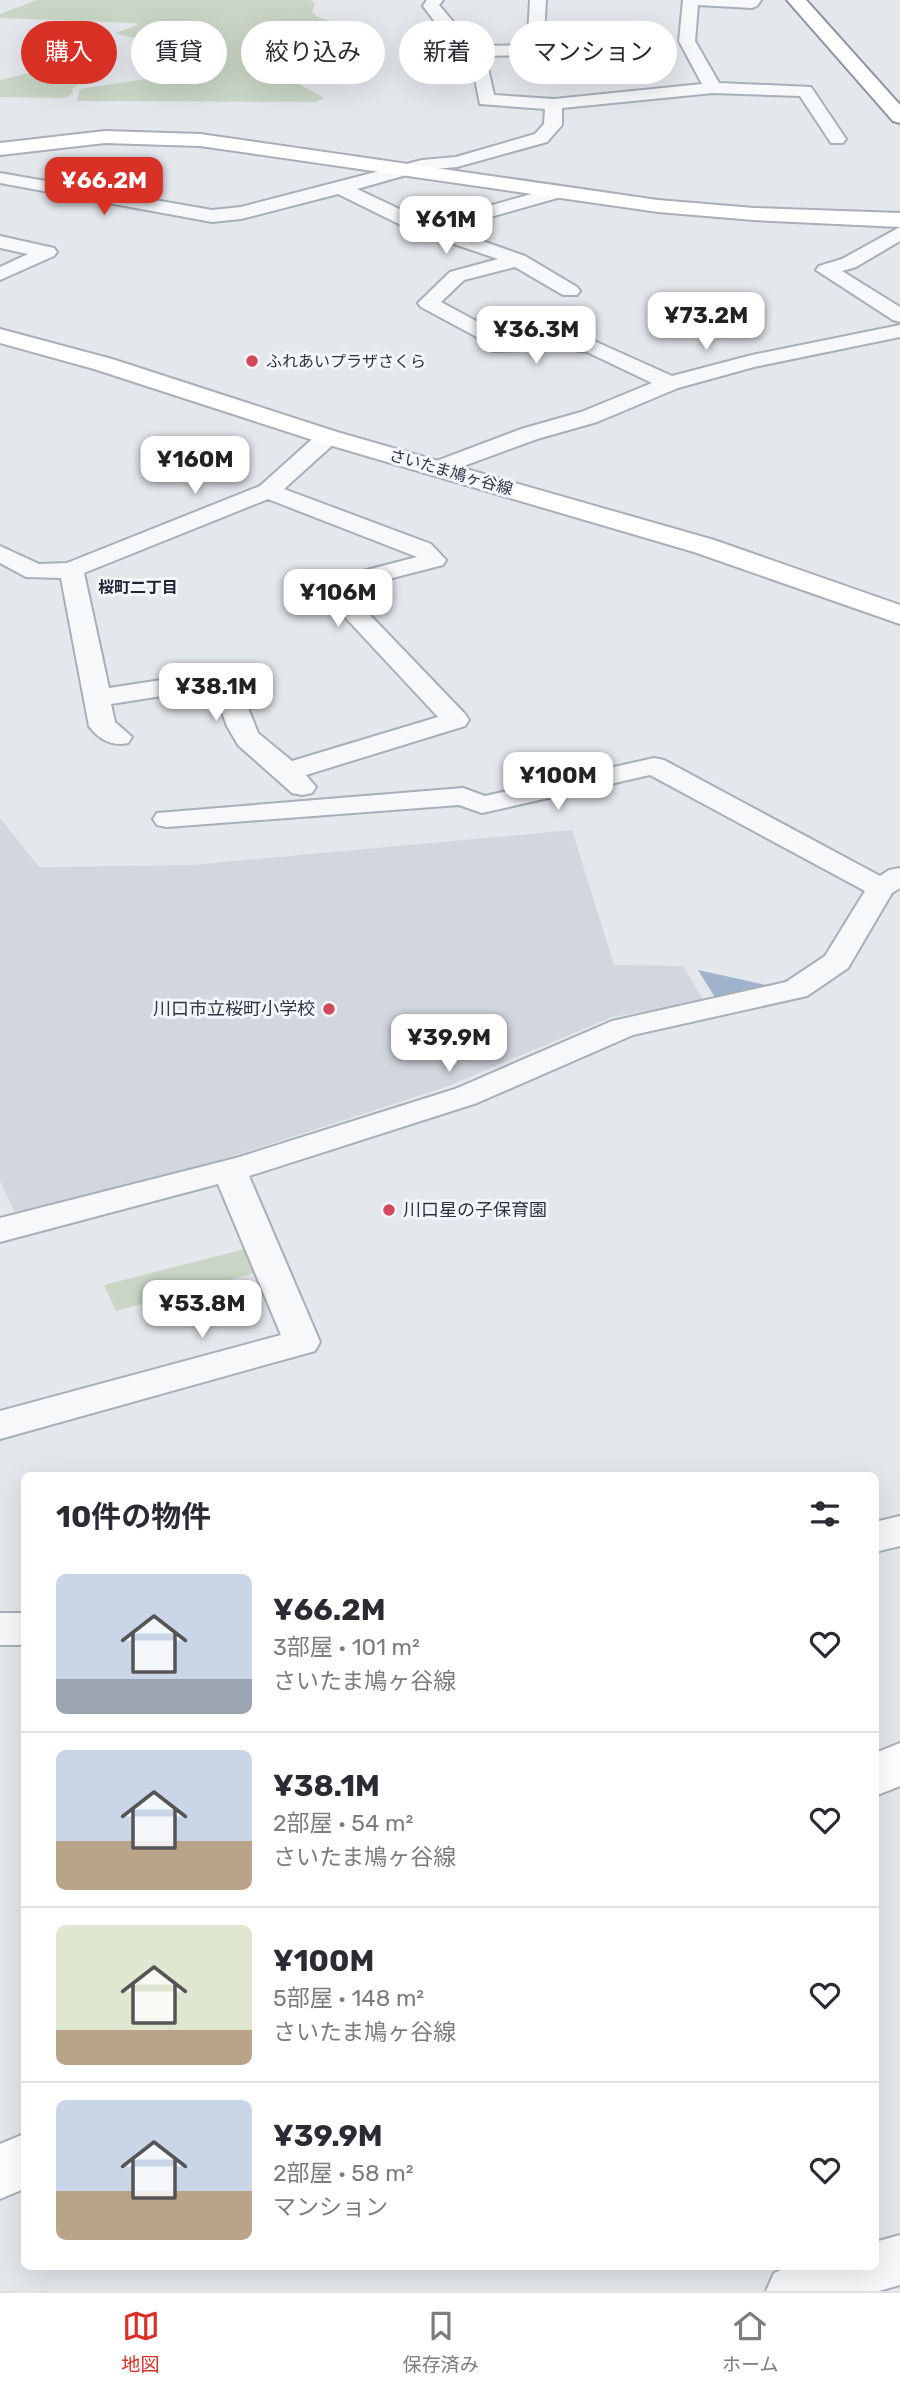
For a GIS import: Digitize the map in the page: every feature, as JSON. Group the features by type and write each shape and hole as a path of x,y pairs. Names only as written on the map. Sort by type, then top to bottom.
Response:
{"main road":[{"path":"798,3 900,117"},
{"path":"0,149 106,136 200,140 658,206 754,214 900,220"},
{"name":"さいたま鳩ヶ谷線","path":"0,336 103,364 328,437 715,550 900,615"},
{"path":"879,1773 900,1763"},
{"path":"0,2172 21,2162"}],"street":[{"path":"435,0 430,6 443,15 446,21"},
{"path":"537,21 538,0"},
{"path":"713,88 687,41 690,0 752,4 753,0"},
{"path":"484,84 486,100 554,104 713,88 805,92 837,139"},
{"path":"0,178 212,216 241,213 403,169 457,162 541,138 553,125 554,104"},
{"path":"341,188 428,229 518,260 570,291"},
{"path":"428,229 555,192"},
{"path":"900,233 849,263 826,270 900,316"},
{"path":"0,242 47,252 0,274"},
{"path":"518,260 457,276 428,303 482,332 500,347 568,343 592,346 670,383"},
{"path":"439,468 529,435 589,417 670,383 752,362 900,331"},
{"path":"0,553 35,572 71,570 268,491 328,437"},
{"path":"268,491 423,549 434,560 329,587 456,720 289,771"},
{"path":"71,570 102,726 119,737"},
{"path":"97,698 220,679 229,689 246,738 289,771 316,805"},
{"path":"0,1230 229,1170 466,1096 623,1028 796,989 837,962 891,882 654,766 482,805 463,796 316,805 167,819"},
{"path":"0,1425 302,1342 229,1170"},
{"path":"879,1536 900,1531"},
{"path":"0,1629 21,1629"},
{"path":"879,2266 900,2260"},
{"path":"792,2291 865,2270"}],"shaded area":[{"name":"川口市立桜町小学校","path":"0,818 39,867 192,865 572,830 614,965 683,966 704,1001 612,1017 446,1087 199,1167 16,1214 0,1181"}],"green space":[{"path":"37,0 310,0 315,3 312,12 330,21 241,21 241,84 299,84 324,98 316,102 77,101 80,89 131,81 131,84 227,84 227,21 131,23 0,18 0,14"},
{"path":"131,27 131,37 117,34"},
{"path":"21,75 21,84 80,84 65,98 0,97 0,80"},
{"path":"245,1249 258,1272 116,1311 104,1285"}],"water":[{"path":"698,970 775,987 716,999"}],"place":[{"name":"ふれあいプラザさくら","path":"252,361"},
{"name":"川口市立桜町小学校","path":"329,1009"},
{"name":"川口星の子保育園","path":"389,1210"}],"district":[{"name":"桜町二丁目","path":"138,587"}]}
